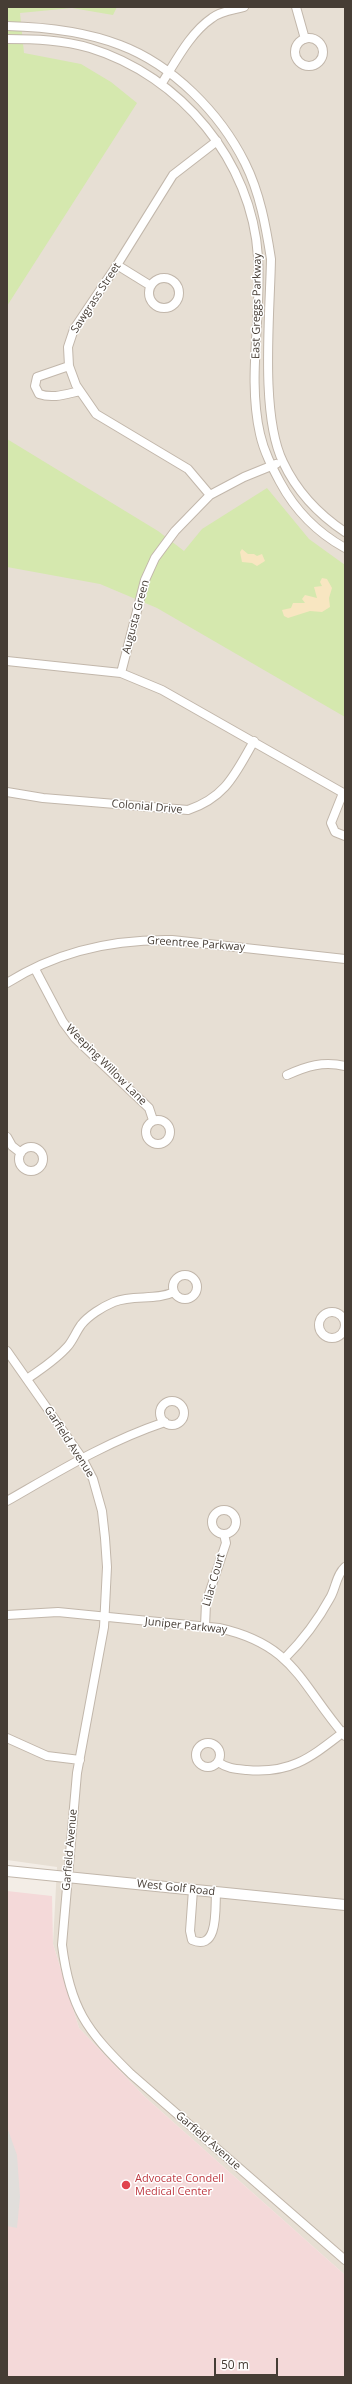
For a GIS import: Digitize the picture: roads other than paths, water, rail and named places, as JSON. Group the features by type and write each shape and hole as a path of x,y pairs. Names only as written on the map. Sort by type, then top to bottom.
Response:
{"street":[{"path":"162,83 188,44 213,17 244,7"},
{"path":"296,7 305,39"},
{"name":"East Greggs Parkway","path":"7,26 39,27 92,36 121,45 169,72 202,103 233,140 246,164 257,193 271,259 269,405 282,462 310,504 345,532"},
{"name":"East Greggs Parkway","path":"7,39 61,41 89,48 116,58 162,83 182,101 217,141 240,182 256,234 259,280 255,395 260,434 272,466 286,493 298,509 325,535 345,548"},
{"name":"Sawgrass Street","path":"210,495 188,469 96,414 80,392 69,366 68,347 74,329 118,264 173,175 217,141"},
{"path":"118,264 151,286"},
{"path":"69,366 38,376 35,386 39,394 45,396 54,397 80,392"},
{"name":"Augusta Green","path":"121,673 145,580 155,558 175,531 210,495 244,477 282,462"},
{"path":"7,661 121,673 162,690 344,793 331,823 335,832 345,836"},
{"name":"Colonial Drive","path":"7,792 43,798 188,810 206,804 228,784 254,741"},
{"name":"Greentree Parkway","path":"7,983 60,957 93,947 149,940 172,940 345,959"},
{"name":"Weeping Willow Lane","path":"35,969 67,1028 75,1038 149,1108 153,1120"},
{"path":"287,1075 309,1065 321,1063 345,1066"},
{"path":"7,1137 12,1146 21,1153"},
{"path":"27,1379 55,1360 69,1345 82,1324 95,1313 114,1302 134,1297 168,1295 174,1292"},
{"name":"Garfield Avenue","path":"7,1350 82,1458 93,1479 102,1511 107,1567 105,1617 80,1760 67,1877 62,1945 65,1968 73,1999 86,2025 102,2046 131,2074 345,2260"},
{"path":"7,1501 82,1458 127,1435 165,1422"},
{"name":"Lilac Court","path":"205,1627 206,1603 226,1543 224,1534"},
{"path":"285,1658 316,1621 331,1596 340,1571 345,1567"},
{"name":"Juniper Parkway","path":"7,1614 58,1612 205,1627 240,1633 256,1639 285,1658 344,1734"},
{"path":"218,1762 229,1768 269,1772 286,1769 302,1762 344,1734"},
{"path":"7,1738 48,1756 80,1760"},
{"name":"West Golf Road","path":"7,1871 345,1904"},
{"path":"193,1890 190,1931 192,1940 204,1943 210,1939 213,1932 216,1892"}],"place":[{"name":"Advocate Condell Medical Center","path":"126,2185"}]}
